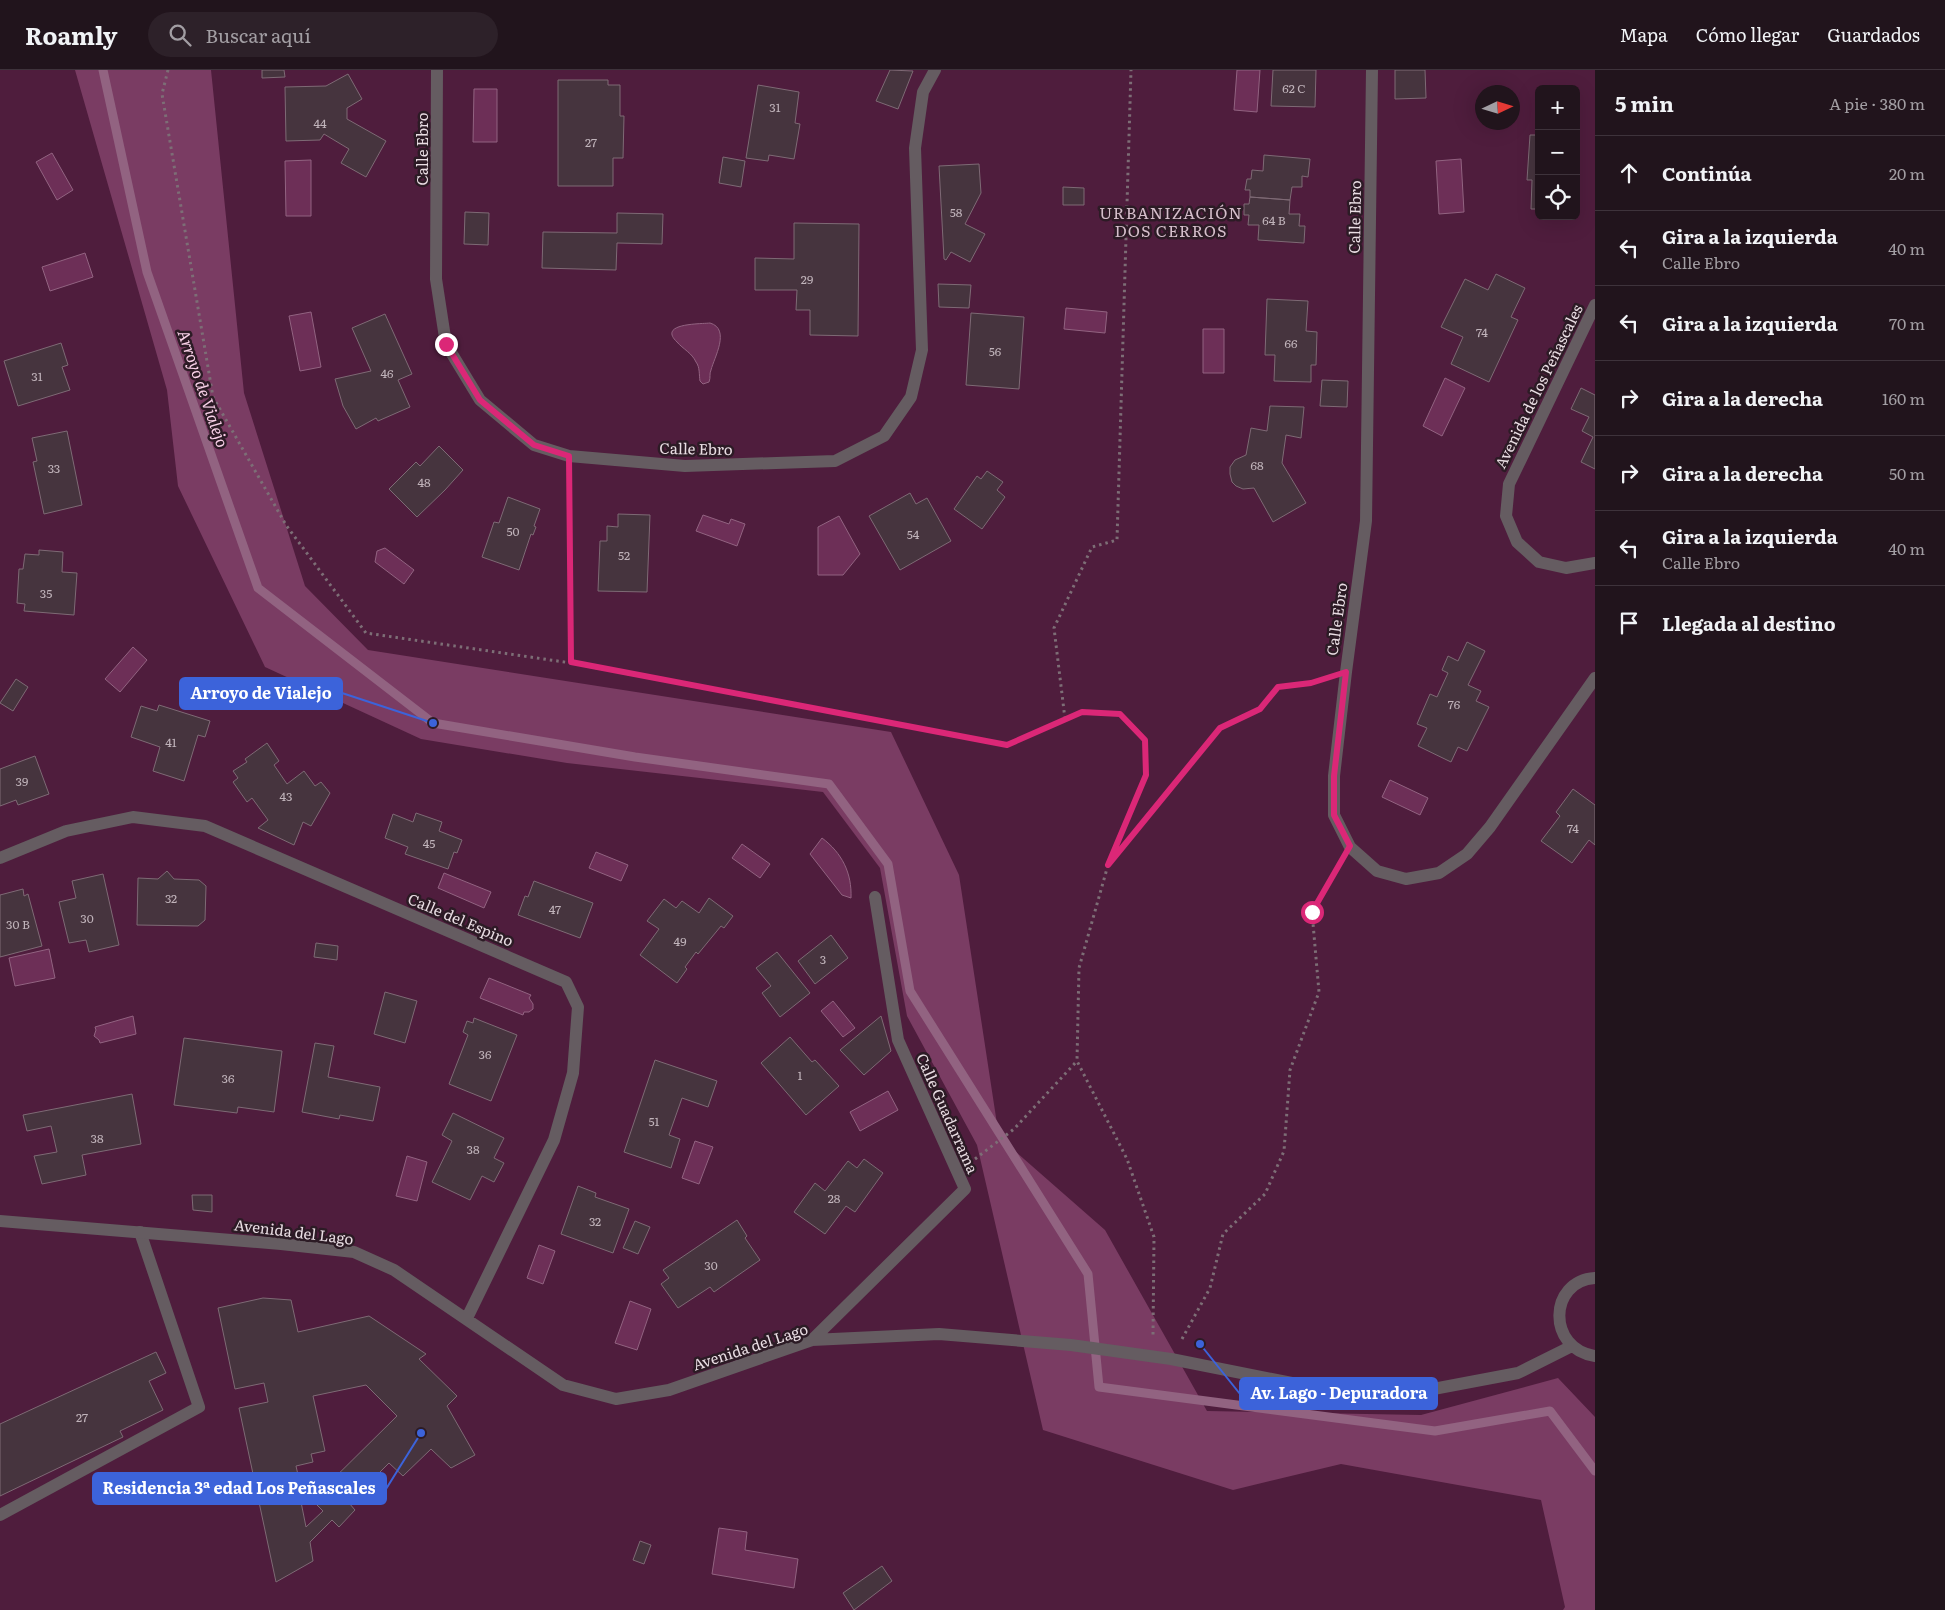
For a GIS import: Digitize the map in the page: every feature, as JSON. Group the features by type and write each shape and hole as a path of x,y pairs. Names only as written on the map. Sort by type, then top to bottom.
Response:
{"street":[{"name":"Calle Ebro","path":"437,70 436,280 446,344 480,400 534,445 569,456 685,466 835,461 884,436 911,397 922,350 915,148 923,92 935,70"},
{"name":"Calle Ebro","path":"1372,70 1366,521 1334,776 1334,815 1350,846 1377,871 1406,880 1439,873 1446,869 1467,854 1490,827 1595,678"},
{"name":"Avenida de los Peñascales","path":"1595,305 1509,484 1506,516 1517,542 1539,562 1566,568 1595,563"},
{"name":"Calle del Espino","path":"0,858 66,831 133,817 204,826 566,982 578,1007 573,1073 554,1140 466,1318"},
{"name":"Calle Guadarrama","path":"812,1340 965,1189 898,1040 875,897"},
{"name":"Avenida del Lago","path":"0,1222 140,1232 354,1252 394,1270 563,1385 616,1399 669,1390 812,1340 939,1334 1071,1345 1171,1359 1312,1387 1370,1392 1428,1390 1518,1372 1572,1346"},
{"path":"0,1515 199,1407 140,1232"},
{"path":"1595,1278 1587,1278 1572,1286 1562,1300 1558,1317 1562,1333 1572,1346 1586,1354 1595,1356"}],"path":[{"path":"168,70 162,94 213,397 286,525 366,634 571,662 1007,745 1082,712 1120,714 1145,740 1146,775 1108,865 1079,968 1077,1061 1127,1160 1154,1237 1153,1356"},
{"path":"1065,719 1054,628 1092,547 1117,540 1130,70"},
{"path":"569,456 571,662"},
{"path":"1108,865 1220,728 1260,709 1278,687 1311,683 1346,672"},
{"path":"1171,1359 1210,1288 1223,1234 1265,1194 1284,1151 1290,1070 1319,992 1312,912 1350,846"},
{"path":"957,1172 1014,1129 1077,1061"}],"shaded area":[{"path":"0,70 1595,70 1595,1610 0,1610"},
{"path":"75,70 211,70 244,393 305,586 368,650 891,732 959,875 999,1137 1105,1230 1207,1411 1421,1415 1558,1378 1595,1417 1595,1610 1563,1610 1565,1607 1541,1500 1341,1464 1233,1490 1043,1430 977,1145 907,1016 880,868 823,792 567,763 421,739 265,667 178,486 167,390"},
{"path":"1237,70 1260,70 1257,112 1234,110"},
{"path":"474,89 497,89 497,142 473,142"},
{"path":"52,153 73,190 57,200 36,162"},
{"path":"1461,159 1464,212 1439,214 1436,161"},
{"path":"311,160 311,216 286,216 285,161"},
{"path":"85,253 93,277 50,291 42,267"},
{"path":"1066,308 1107,312 1105,333 1064,329"},
{"path":"311,312 321,367 300,371 289,316"},
{"path":"710,323 716,326 719,331 720,344 710,371 709,382 703,384 700,381 697,364 692,356 672,336 672,331 690,324"},
{"path":"1203,329 1224,329 1224,373 1203,373"},
{"path":"1445,378 1465,388 1442,436 1423,426"},
{"path":"703,515 729,524 731,519 745,524 737,546 696,531"},
{"path":"839,516 860,554 843,575 818,575 818,527"},
{"path":"385,548 414,570 404,584 375,562 377,551"},
{"path":"133,647 147,660 120,692 105,679"},
{"path":"1390,780 1428,798 1420,815 1382,797"},
{"path":"822,838 835,850 848,872 851,898 842,895 810,854"},
{"path":"742,844 770,864 760,878 732,858"},
{"path":"596,852 628,865 621,881 589,868"},
{"path":"444,873 491,892 484,908 438,888"},
{"path":"49,949 55,978 15,986 9,958"},
{"path":"489,978 531,995 529,998 533,1004 533,1009 529,1012 524,1012 523,1015 480,998"},
{"path":"833,1001 855,1028 843,1037 821,1011"},
{"path":"133,1016 136,1034 100,1043 94,1036 95,1027"},
{"path":"888,1091 898,1110 860,1131 850,1112"},
{"path":"695,1141 713,1147 699,1184 682,1178"},
{"path":"407,1156 427,1162 417,1201 396,1196"},
{"path":"539,1245 555,1251 543,1284 527,1278"},
{"path":"630,1301 651,1309 637,1350 615,1343"},
{"path":"719,1528 747,1532 745,1550 798,1559 794,1588 712,1574"}],"building":[{"path":"262,70 284,70 285,77 262,78"},
{"path":"890,70 913,71 898,109 876,101"},
{"path":"1273,70 1316,70 1315,107 1271,106"},
{"path":"1395,70 1425,70 1426,98 1395,99"},
{"path":"348,74 362,99 347,108 347,119 386,141 366,177 341,163 349,149 324,134 320,140 286,141 285,87 326,86"},
{"path":"558,80 608,80 608,85 620,85 620,116 624,116 623,158 613,158 613,186 558,186"},
{"path":"758,85 799,92 795,123 800,124 794,159 769,155 768,161 746,158"},
{"path":"1530,135 1535,135 1535,209 1531,209 1532,180 1527,180"},
{"path":"1264,155 1310,159 1308,177 1302,176 1302,187 1292,187 1290,200 1250,197 1250,190 1245,190 1247,179 1251,179 1252,170 1263,171"},
{"path":"723,157 745,161 741,187 719,183"},
{"path":"979,164 981,193 965,224 985,234 970,262 951,252 946,260 944,259 939,166"},
{"path":"1063,187 1084,188 1084,205 1063,205"},
{"path":"1250,197 1290,200 1289,214 1300,214 1299,226 1305,226 1304,243 1258,240 1259,225 1248,225 1249,215 1244,215 1244,204 1249,204"},
{"path":"465,212 489,213 488,245 464,244"},
{"path":"617,213 663,214 662,244 617,243 616,270 542,268 543,232 617,233"},
{"path":"794,223 859,224 858,336 810,335 810,310 796,310 797,290 755,290 755,258 794,259"},
{"path":"1496,274 1525,288 1511,317 1518,320 1489,382 1451,364 1463,337 1441,327 1465,279 1488,290"},
{"path":"938,284 971,285 969,308 939,307"},
{"path":"1267,299 1308,301 1306,331 1317,332 1316,365 1311,365 1311,382 1274,381 1275,355 1265,355"},
{"path":"971,313 1024,317 1019,389 966,385"},
{"path":"385,314 412,374 398,380 410,407 378,421 376,418 356,429 343,406 335,379 371,371 352,328"},
{"path":"61,343 68,365 62,367 70,390 18,406 4,361"},
{"path":"1322,380 1348,381 1347,407 1320,406"},
{"path":"1581,388 1595,395 1595,469 1581,462 1593,437 1582,431 1589,417 1571,409"},
{"path":"1270,406 1304,407 1301,438 1286,435 1282,463 1306,503 1273,522 1254,488 1243,489 1236,486 1232,482 1230,474 1230,467 1235,460 1246,455 1251,428 1267,431"},
{"path":"67,431 82,505 44,514 33,462 37,461 32,438"},
{"path":"439,446 463,470 417,517 389,489 416,462 420,466"},
{"path":"987,471 1003,482 997,490 1005,497 982,529 954,509 977,476 981,479"},
{"path":"910,493 916,504 927,498 951,541 900,570 869,516"},
{"path":"508,497 540,509 534,526 536,527 533,535 531,534 519,570 482,557 494,522 499,523"},
{"path":"618,514 650,515 647,592 598,591 600,541 607,541 607,526 618,527"},
{"path":"39,550 63,552 62,572 77,573 74,615 24,611 25,604 17,603 19,569 23,569 25,554 39,555"},
{"path":"1467,642 1485,651 1468,685 1481,691 1476,701 1489,707 1467,751 1458,747 1451,762 1418,746 1427,728 1417,724 1430,694 1437,697 1448,673 1442,670 1448,656 1458,661"},
{"path":"16,679 28,687 13,711 0,703"},
{"path":"159,705 210,721 205,737 198,735 184,781 153,771 160,747 131,737 141,706 157,711"},
{"path":"267,743 279,761 274,765 287,784 304,771 315,786 321,782 330,793 311,826 303,822 294,845 258,828 268,820 252,798 247,802 233,782 238,778 233,771 247,762 245,759"},
{"path":"35,756 49,794 18,805 16,800 0,806 0,769"},
{"path":"1573,789 1595,805 1595,845 1589,840 1572,863 1541,841 1560,816 1556,812"},
{"path":"416,813 442,822 439,831 462,840 457,853 454,852 448,869 405,854 408,847 385,838 393,814 413,822"},
{"path":"167,871 174,879 199,880 206,886 205,920 198,926 137,925 138,878 158,879"},
{"path":"103,874 119,945 89,952 86,940 69,943 59,902 76,898 72,881"},
{"path":"534,881 593,903 580,938 518,915 525,896 528,897"},
{"path":"23,889 24,896 28,894 42,946 0,957 0,895"},
{"path":"709,898 733,916 724,928 721,926 698,954 696,952 685,967 687,969 677,983 640,955 659,929 647,921 664,899 676,908 682,901 699,913"},
{"path":"831,935 848,958 815,984 798,961"},
{"path":"316,943 338,946 337,960 314,957"},
{"path":"777,952 810,993 780,1017 762,993 771,986 756,968"},
{"path":"385,992 417,1001 405,1043 374,1034"},
{"path":"881,1016 891,1051 864,1075 840,1050"},
{"path":"474,1018 517,1035 491,1101 449,1084 468,1035 463,1032 467,1021 473,1023"},
{"path":"790,1037 812,1062 815,1060 839,1086 806,1115 761,1063"},
{"path":"184,1038 282,1051 274,1112 238,1107 237,1113 174,1105"},
{"path":"315,1043 334,1046 328,1077 380,1087 373,1121 340,1115 339,1119 302,1112"},
{"path":"655,1060 717,1081 708,1107 682,1098 669,1135 680,1139 671,1168 624,1152"},
{"path":"132,1094 141,1144 82,1155 86,1175 42,1184 34,1156 57,1152 51,1126 27,1131 23,1115"},
{"path":"453,1113 504,1138 494,1158 504,1163 494,1182 482,1176 470,1200 432,1182 452,1141 442,1135"},
{"path":"864,1159 883,1173 855,1212 846,1206 825,1234 794,1212 815,1183 825,1191 848,1161 857,1168"},
{"path":"578,1186 596,1193 595,1197 629,1209 613,1253 561,1234"},
{"path":"192,1195 212,1195 212,1212 193,1210"},
{"path":"737,1220 747,1236 745,1238 760,1260 714,1292 710,1287 678,1308 661,1284 669,1278 663,1270"},
{"path":"635,1221 650,1227 638,1254 623,1248"},
{"path":"263,1298 291,1300 298,1332 369,1316 426,1354 419,1359 457,1396 447,1406 475,1455 451,1468 431,1449 403,1476 389,1463 349,1503 355,1510 339,1527 332,1520 310,1542 313,1561 276,1582 239,1408 268,1402 264,1383 235,1389 218,1308","holes":["366,1385 397,1416 312,1500 323,1511 306,1527 296,1466 313,1462 311,1454 325,1451 313,1396"]},
{"path":"156,1352 166,1373 149,1381 163,1410 120,1431 123,1437 0,1496 0,1424"},
{"path":"640,1541 651,1545 644,1564 633,1560"},
{"path":"882,1566 892,1581 854,1610 843,1593"}],"waterway":[{"name":"Arroyo de Vialejo","path":"103,70 147,272 258,588 433,723 635,757 829,784 888,864 910,991 1088,1274 1099,1387 1435,1431 1550,1411 1595,1471"}],"place":[{"name":"Arroyo de Vialejo","path":"433,723"},
{"name":"Av. Lago - Depuradora","path":"1200,1344"},
{"name":"Residencia 3ª edad Los Peñascales","path":"421,1433"}],"district":[{"name":"URBANIZACIÓN DOS CERROS","path":"1171,221"}],"route":[{"path":"446,344 480,400 534,445 569,456 571,662 1007,745 1082,712 1120,714 1145,740 1146,775 1108,865 1220,728 1260,709 1278,687 1311,683 1346,672 1334,776 1334,815 1350,846 1312,912"}]}
